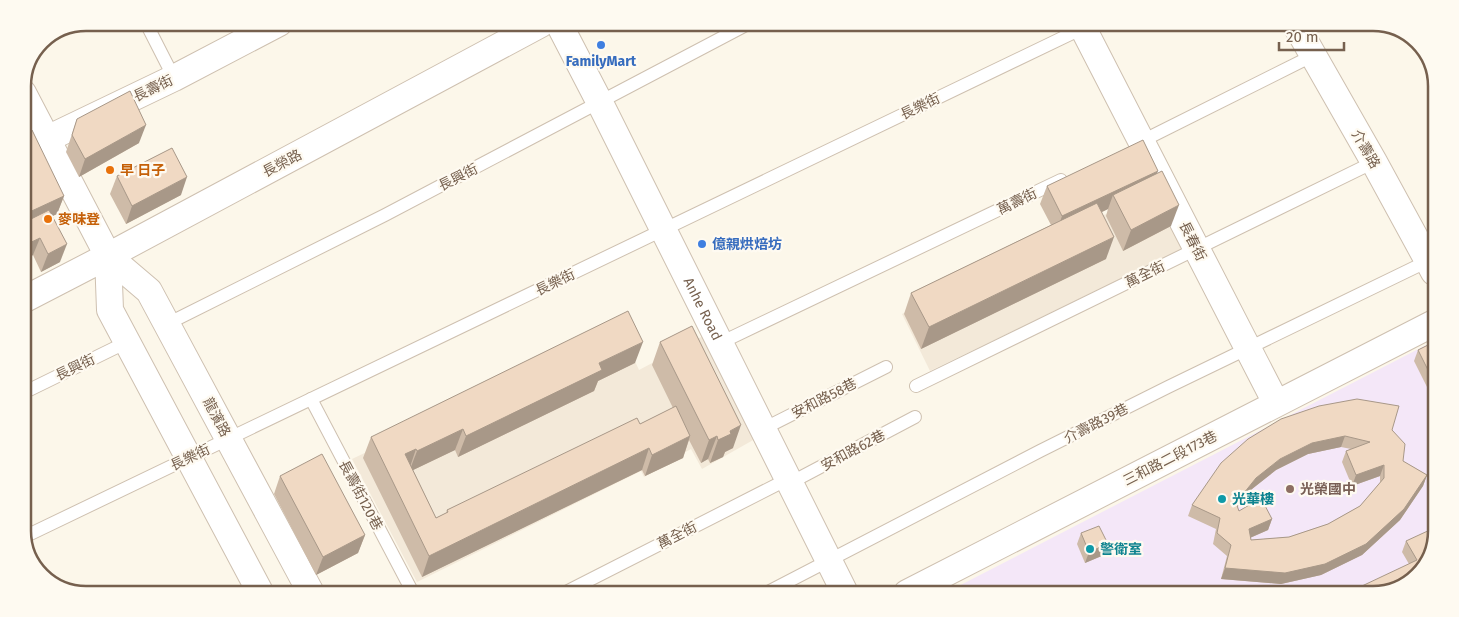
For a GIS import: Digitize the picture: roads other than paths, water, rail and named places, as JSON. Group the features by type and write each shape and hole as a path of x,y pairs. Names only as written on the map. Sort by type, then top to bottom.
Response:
{"street":[{"name":"長壽街","path":"39,139 174,78 263,31"},
{"name":"長榮路","path":"31,296 528,31"},
{"name":"Anhe Road","path":"563,31 842,586"},
{"name":"長春街","path":"1086,31 1132,146 1196,249 1276,403"},
{"name":"介壽路","path":"1299,31 1428,261"},
{"name":"龍濱路","path":"31,116 39,139 108,256 149,291 307,586"},
{"name":"龍濱路","path":"108,256 110,310 257,586"},
{"name":"三和路二段173巷","path":"921,586 1428,325"}],"lane":[{"path":"150,31 174,78"},
{"name":"長興街","path":"167,324 384,215 600,103 732,31"},
{"name":"長樂街","path":"31,534 1076,31"},
{"path":"1132,146 1312,56"},
{"name":"萬全街","path":"916,386 1374,162"},
{"name":"萬壽街","path":"720,343 1069,176"},
{"name":"介壽路39巷","path":"779,586 1040,450 1168,387 1248,348 1428,268"},
{"name":"長興街","path":"31,389 127,342"},
{"name":"安和路58巷","path":"763,429 886,367"},
{"name":"長壽街120巷","path":"311,399 409,586"},
{"name":"安和路62巷","path":"789,481 915,417"},
{"name":"萬全街","path":"578,586 789,481"}],"place":[{"name":"FamilyMart","path":"601,45"},
{"name":"早 日子","path":"110,170"},
{"name":"麥味登","path":"48,219"},
{"name":"億親烘焙坊","path":"702,244"},
{"name":"光榮國中","path":"1290,489"},
{"name":"光華樓","path":"1222,499"},
{"name":"警衛室","path":"1090,549"}]}
